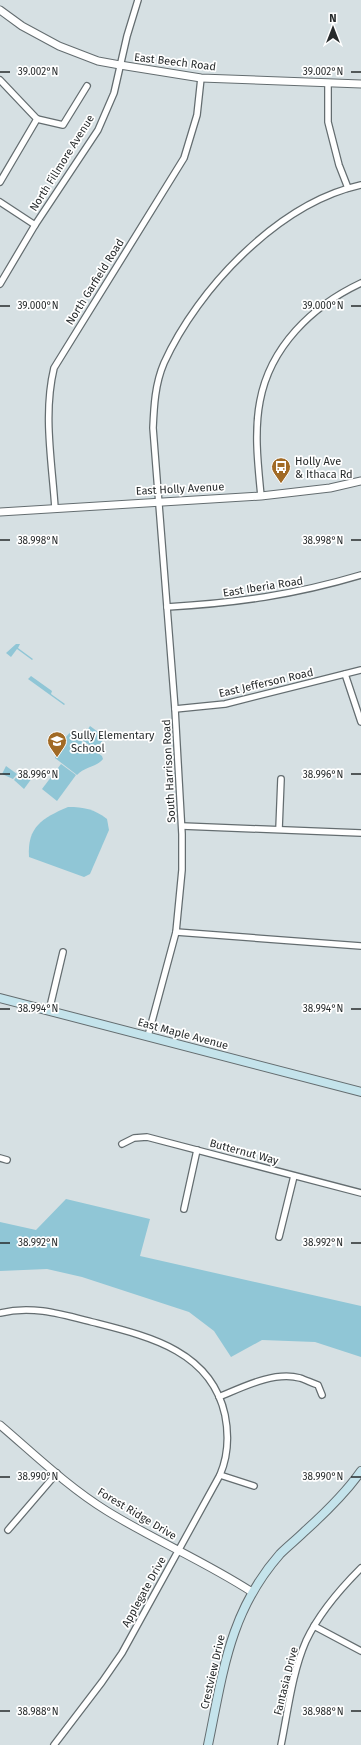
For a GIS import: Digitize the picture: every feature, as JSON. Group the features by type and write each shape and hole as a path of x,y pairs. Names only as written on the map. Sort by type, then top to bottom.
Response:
{"main road":[{"name":"East Maple Avenue","path":"0,998 361,1092"},
{"name":"Crestview Drive","path":"208,1745 228,1648 234,1629 252,1592 282,1552 341,1496 361,1471"}],"street":[{"name":"North Fillmore Avenue","path":"0,284 35,225 98,130 114,93 127,36 138,0"},
{"name":"East Beech Road","path":"0,10 22,26 59,46 98,61 200,78 361,84"},
{"name":"North Garfield Road","path":"55,508 48,418 49,389 54,368 184,158 197,115 200,78"},
{"path":"328,83 328,122 339,165 348,188"},
{"path":"1,84 37,118 62,124 87,86"},
{"path":"0,182 37,118"},
{"name":"South Harrison Road","path":"148,1036 176,932 182,870 182,826 175,709 153,428 154,395 164,364 185,327 207,294 243,254 271,228 327,196 361,185"},
{"path":"0,202 35,225"},
{"path":"261,496 257,433 260,402 264,383 271,368 289,339 314,312 331,299 361,283"},
{"name":"East Holly Avenue","path":"0,512 159,501 261,496 330,488 361,481"},
{"name":"East Iberia Road","path":"167,607 218,604 286,595 361,575"},
{"name":"East Jefferson Road","path":"175,709 225,704 361,670"},
{"path":"345,674 361,722"},
{"path":"279,829 281,779"},
{"path":"182,826 361,833"},
{"path":"176,932 361,946"},
{"path":"49,1011 63,952"},
{"name":"Butternut Way","path":"122,1144 134,1138 147,1137 361,1193"},
{"path":"184,1209 197,1150"},
{"path":"0,1158 7,1160"},
{"path":"279,1237 294,1176"},
{"name":"Applegate Drive","path":"0,1313 24,1309 42,1310 151,1338 176,1350 190,1359 204,1373 219,1396 227,1430 226,1450 220,1475 122,1653 54,1745"},
{"path":"219,1396 250,1384 275,1378 299,1378 318,1385 322,1395"},
{"name":"Forest Ridge Drive","path":"0,1425 57,1473 105,1510 178,1551 234,1580 252,1592"},
{"path":"8,1530 57,1473"},
{"path":"220,1475 254,1486"},
{"name":"Fantasia Drive","path":"281,1745 295,1675 304,1647 314,1626 336,1594 361,1568"},
{"path":"314,1626 361,1651"}],"shaded area":[{"path":"16,644 20,644 18,648 33,659 32,660 17,649 11,657 6,653"},
{"path":"31,676 52,691 51,694 65,704 64,705 28,679"},
{"path":"90,726 105,737 96,750 81,739"},
{"path":"72,730 77,734 77,738 102,756 103,759 77,775 55,758 60,744"},
{"path":"61,764 76,775 57,801 42,789"},
{"path":"6,766 17,774 13,779 2,774"},
{"path":"22,770 32,778 24,789 14,780"},
{"path":"68,807 89,809 107,819 109,830 90,874 84,877 29,857 31,838 38,825 51,815"},
{"path":"66,1199 150,1219 140,1256 361,1306 361,1357 315,1342 262,1340 231,1357 214,1331 189,1312 82,1277 47,1269 0,1271 0,1222 36,1230"}],"place":[{"name":"Holly Ave & Ithaca Rd","path":"281,484"},
{"name":"Sully Elementary School","path":"57,758"}]}
